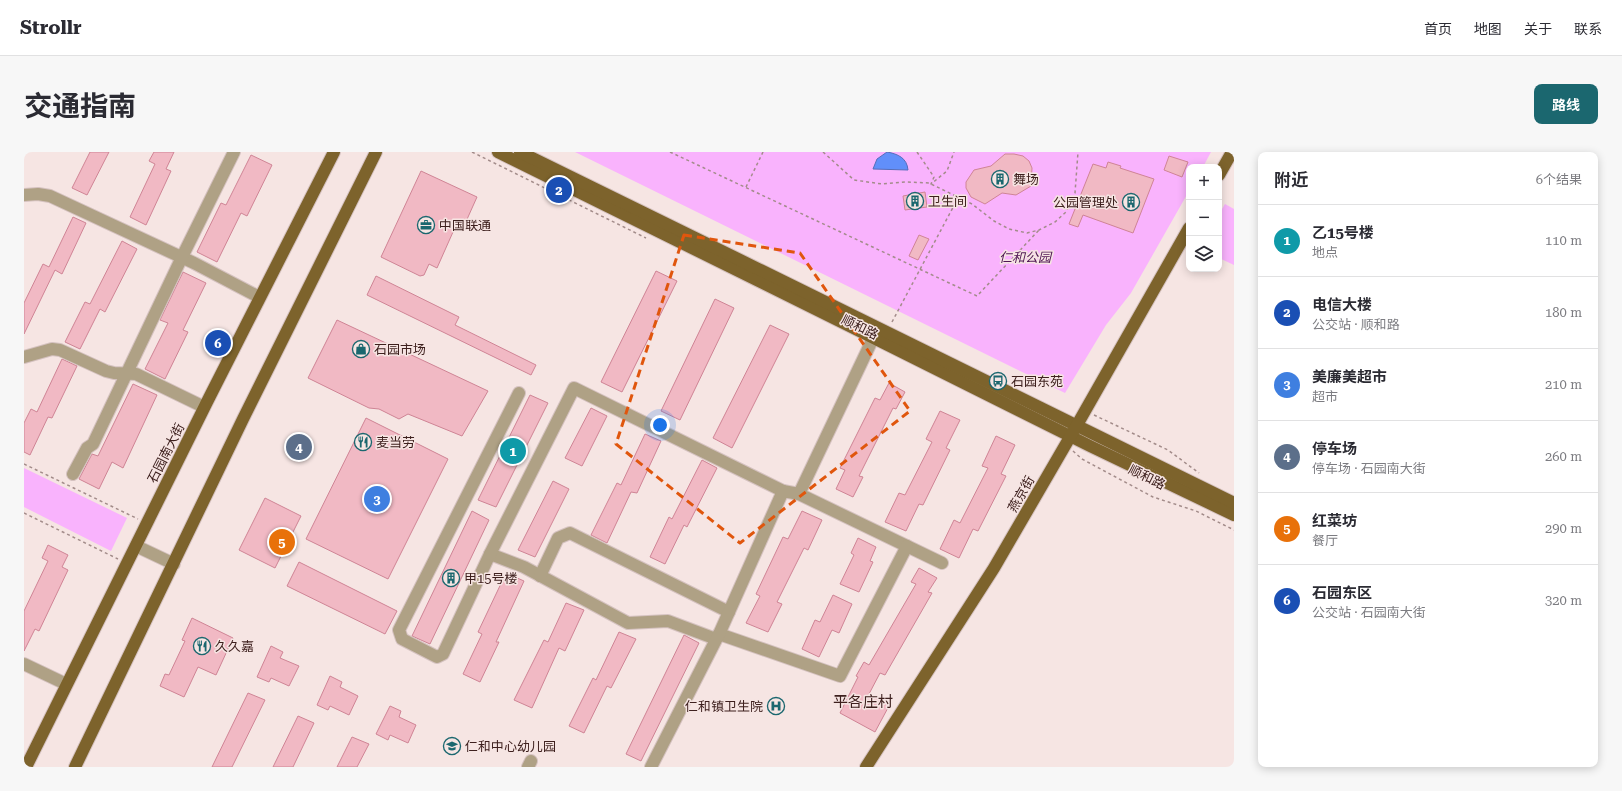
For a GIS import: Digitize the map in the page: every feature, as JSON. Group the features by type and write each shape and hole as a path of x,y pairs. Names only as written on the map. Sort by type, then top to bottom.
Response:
{"main road":[{"name":"石园南大街","path":"26,767 259,297 334,152"},
{"path":"75,767 243,419 376,152"},
{"name":"顺和路","path":"498,152 879,333 1077,425 1234,503"},
{"name":"顺和路","path":"520,152 879,333 1068,441 1234,515"},
{"path":"1222,170 1232,152"},
{"name":"燕京街","path":"866,767 994,568 1186,233"}],"street":[{"path":"73,474 86,448 93,444 234,152"},
{"path":"24,196 38,194 50,196 182,257 259,297"},
{"path":"799,494 879,333"},
{"path":"24,357 52,349 60,350 106,371 136,374 204,408"},
{"path":"519,393 399,630 402,639 437,657 443,654 490,554 574,388 782,491 799,494 942,563"},
{"path":"651,767 717,636 782,491"},
{"path":"540,576 558,538 570,533 728,612"},
{"path":"136,546 174,564"},
{"path":"490,554 524,567 628,623 668,621 840,676 907,546"},
{"path":"24,664 66,684"}],"path":[{"path":"472,152 651,240"},
{"path":"670,152 977,296 1039,230"},
{"path":"746,187 763,152"},
{"path":"823,152 854,180 882,184 905,182 931,184 972,204 994,221 1009,229 1027,233 1039,230 1055,222 1066,212 1075,193 1078,152"},
{"path":"917,152 934,177 931,184"},
{"path":"931,184 947,171 954,152"},
{"path":"879,333 920,268 958,198"},
{"name":"顺和路","path":"1068,441 1082,460 1153,497 1196,511 1234,530"},
{"path":"24,464 147,524"},
{"path":"24,513 127,563"}],"highlighted area":[{"path":"684,235 800,253 910,411 740,543 616,444"}],"green space":[{"name":"仁和公园","path":"575,152 1211,152 1205,164 1186,164 1186,196 1131,293 1106,325 1065,393"},
{"path":"1225,204 1234,209 1234,265 1222,259 1222,209"},
{"path":"24,468 127,518 111,551 24,507"}],"water":[{"path":"887,152 901,157 906,162 908,170 873,169 877,159"}],"building":[{"path":"90,152 109,152 87,195 72,188"},
{"path":"154,152 174,152 166,169 171,171 146,225 130,217 155,164 149,161"},
{"name":"舞场","path":"1005,154 1023,156 1029,161 1032,168 1031,186 1016,195 1002,193 985,204 971,197 966,188 966,182 974,170 991,166"},
{"path":"251,155 272,165 247,216 241,213 217,262 197,252 221,203 226,205"},
{"path":"1169,156 1188,162 1182,177 1164,170"},
{"path":"1108,162 1121,166 1120,168 1154,179 1133,233 1083,215 1078,227 1069,224 1093,164 1106,168"},
{"name":"中国联通","path":"421,171 477,197 464,226 457,223 437,268 429,264 424,275 420,276 381,257"},
{"name":"卫生间","path":"925,192 927,207 905,210 903,196"},
{"path":"73,217 86,223 62,274 55,270 24,334 24,303 43,264 49,267"},
{"path":"919,235 929,239 918,260 909,256"},
{"path":"122,241 137,249 105,312 100,309 80,349 65,342 85,302 90,304"},
{"path":"656,271 677,281 622,392 601,382"},
{"path":"183,272 206,283 183,330 188,332 165,379 145,369 168,323 160,320"},
{"path":"376,276 459,317 455,325 536,365 531,375 367,295"},
{"path":"715,299 734,308 680,420 661,411"},
{"name":"石园市场","path":"337,320 488,391 462,436 408,414 399,419 379,409 369,408 308,378"},
{"path":"770,325 789,334 732,448 713,438"},
{"path":"62,359 77,366 52,418 48,417 30,455 24,452 24,423 31,409 37,412"},
{"path":"889,383 905,392 896,409 893,408 859,476 863,477 853,497 836,489 845,470 840,468 875,398 880,400"},
{"path":"133,384 157,395 123,468 112,462 99,489 79,479 92,454 98,456"},
{"path":"530,395 548,403 496,507 478,500"},
{"path":"591,408 607,416 582,466 565,458"},
{"path":"940,411 960,420 946,448 950,450 923,505 919,504 906,531 885,522 899,493 905,495 932,442 926,439"},
{"path":"366,418 448,459 388,579 306,539"},
{"path":"645,434 661,441 637,493 631,492 607,543 591,535 617,483 621,485"},
{"path":"996,436 1015,445 1001,474 1006,476 978,531 973,529 959,558 940,549 954,520 960,523 988,468 982,466"},
{"path":"702,460 717,468 687,527 684,525 665,564 650,557 669,517 672,519"},
{"path":"553,481 569,489 535,557 518,550"},
{"path":"265,498 301,516 275,568 239,550"},
{"name":"甲15号楼","path":"472,511 489,520 430,644 412,636"},
{"path":"802,511 822,520 808,550 804,548 777,602 782,604 768,632 746,623 760,596 756,594 783,537 788,539"},
{"path":"858,538 876,547 870,561 873,562 859,592 840,584 854,555 851,553"},
{"path":"48,545 68,555 62,567 68,570 39,631 35,629 24,651 24,611 48,561 42,558"},
{"path":"299,562 397,611 385,634 287,586"},
{"path":"919,568 937,578 928,592 932,593 885,675 880,673 869,694 890,704 875,732 840,713 858,677 856,676 864,662 869,665 916,584 911,582"},
{"path":"506,573 524,581 496,642 499,642 480,682 463,674 482,634 478,632"},
{"path":"833,595 852,604 839,633 832,630 819,657 802,649 815,620 820,622"},
{"path":"566,603 584,610 565,651 559,648 532,708 514,700 544,640 548,642"},
{"path":"192,618 233,638 216,675 198,667 184,697 160,686 165,674 169,675 185,641 182,640"},
{"path":"619,632 636,639 611,688 607,686 584,733 569,726 593,678 596,680"},
{"path":"684,635 699,643 641,761 626,754"},
{"path":"271,646 283,652 280,658 299,666 289,686 271,678 269,682 257,677"},
{"path":"330,676 342,682 340,687 358,696 349,715 330,706 328,710 317,705"},
{"path":"248,693 265,700 232,767 212,767"},
{"path":"390,706 401,711 399,717 416,725 408,743 390,735 388,740 376,734"},
{"path":"298,716 314,723 293,767 273,767"},
{"path":"352,737 369,744 357,767 337,767"}],"place":[{"name":"舞场","path":"1000,179"},
{"name":"电信大楼","path":"559,190"},
{"name":"卫生间","path":"915,201"},
{"name":"公园管理处","path":"1131,202"},
{"name":"中国联通","path":"426,225"},
{"name":"石园东区","path":"218,343"},
{"name":"石园市场","path":"361,349"},
{"name":"石园东苑","path":"998,381"},
{"name":"麦当劳","path":"363,442"},
{"name":"停车场","path":"299,447"},
{"name":"乙15号楼","path":"513,451"},
{"name":"美廉美超市","path":"377,499"},
{"name":"红菜坊","path":"282,542"},
{"name":"甲15号楼","path":"451,578"},
{"name":"久久嘉","path":"202,646"},
{"name":"仁和镇卫生院","path":"776,706"},
{"name":"仁和中心幼儿园","path":"452,746"}],"district":[{"name":"平各庄村","path":"863,702"}]}
